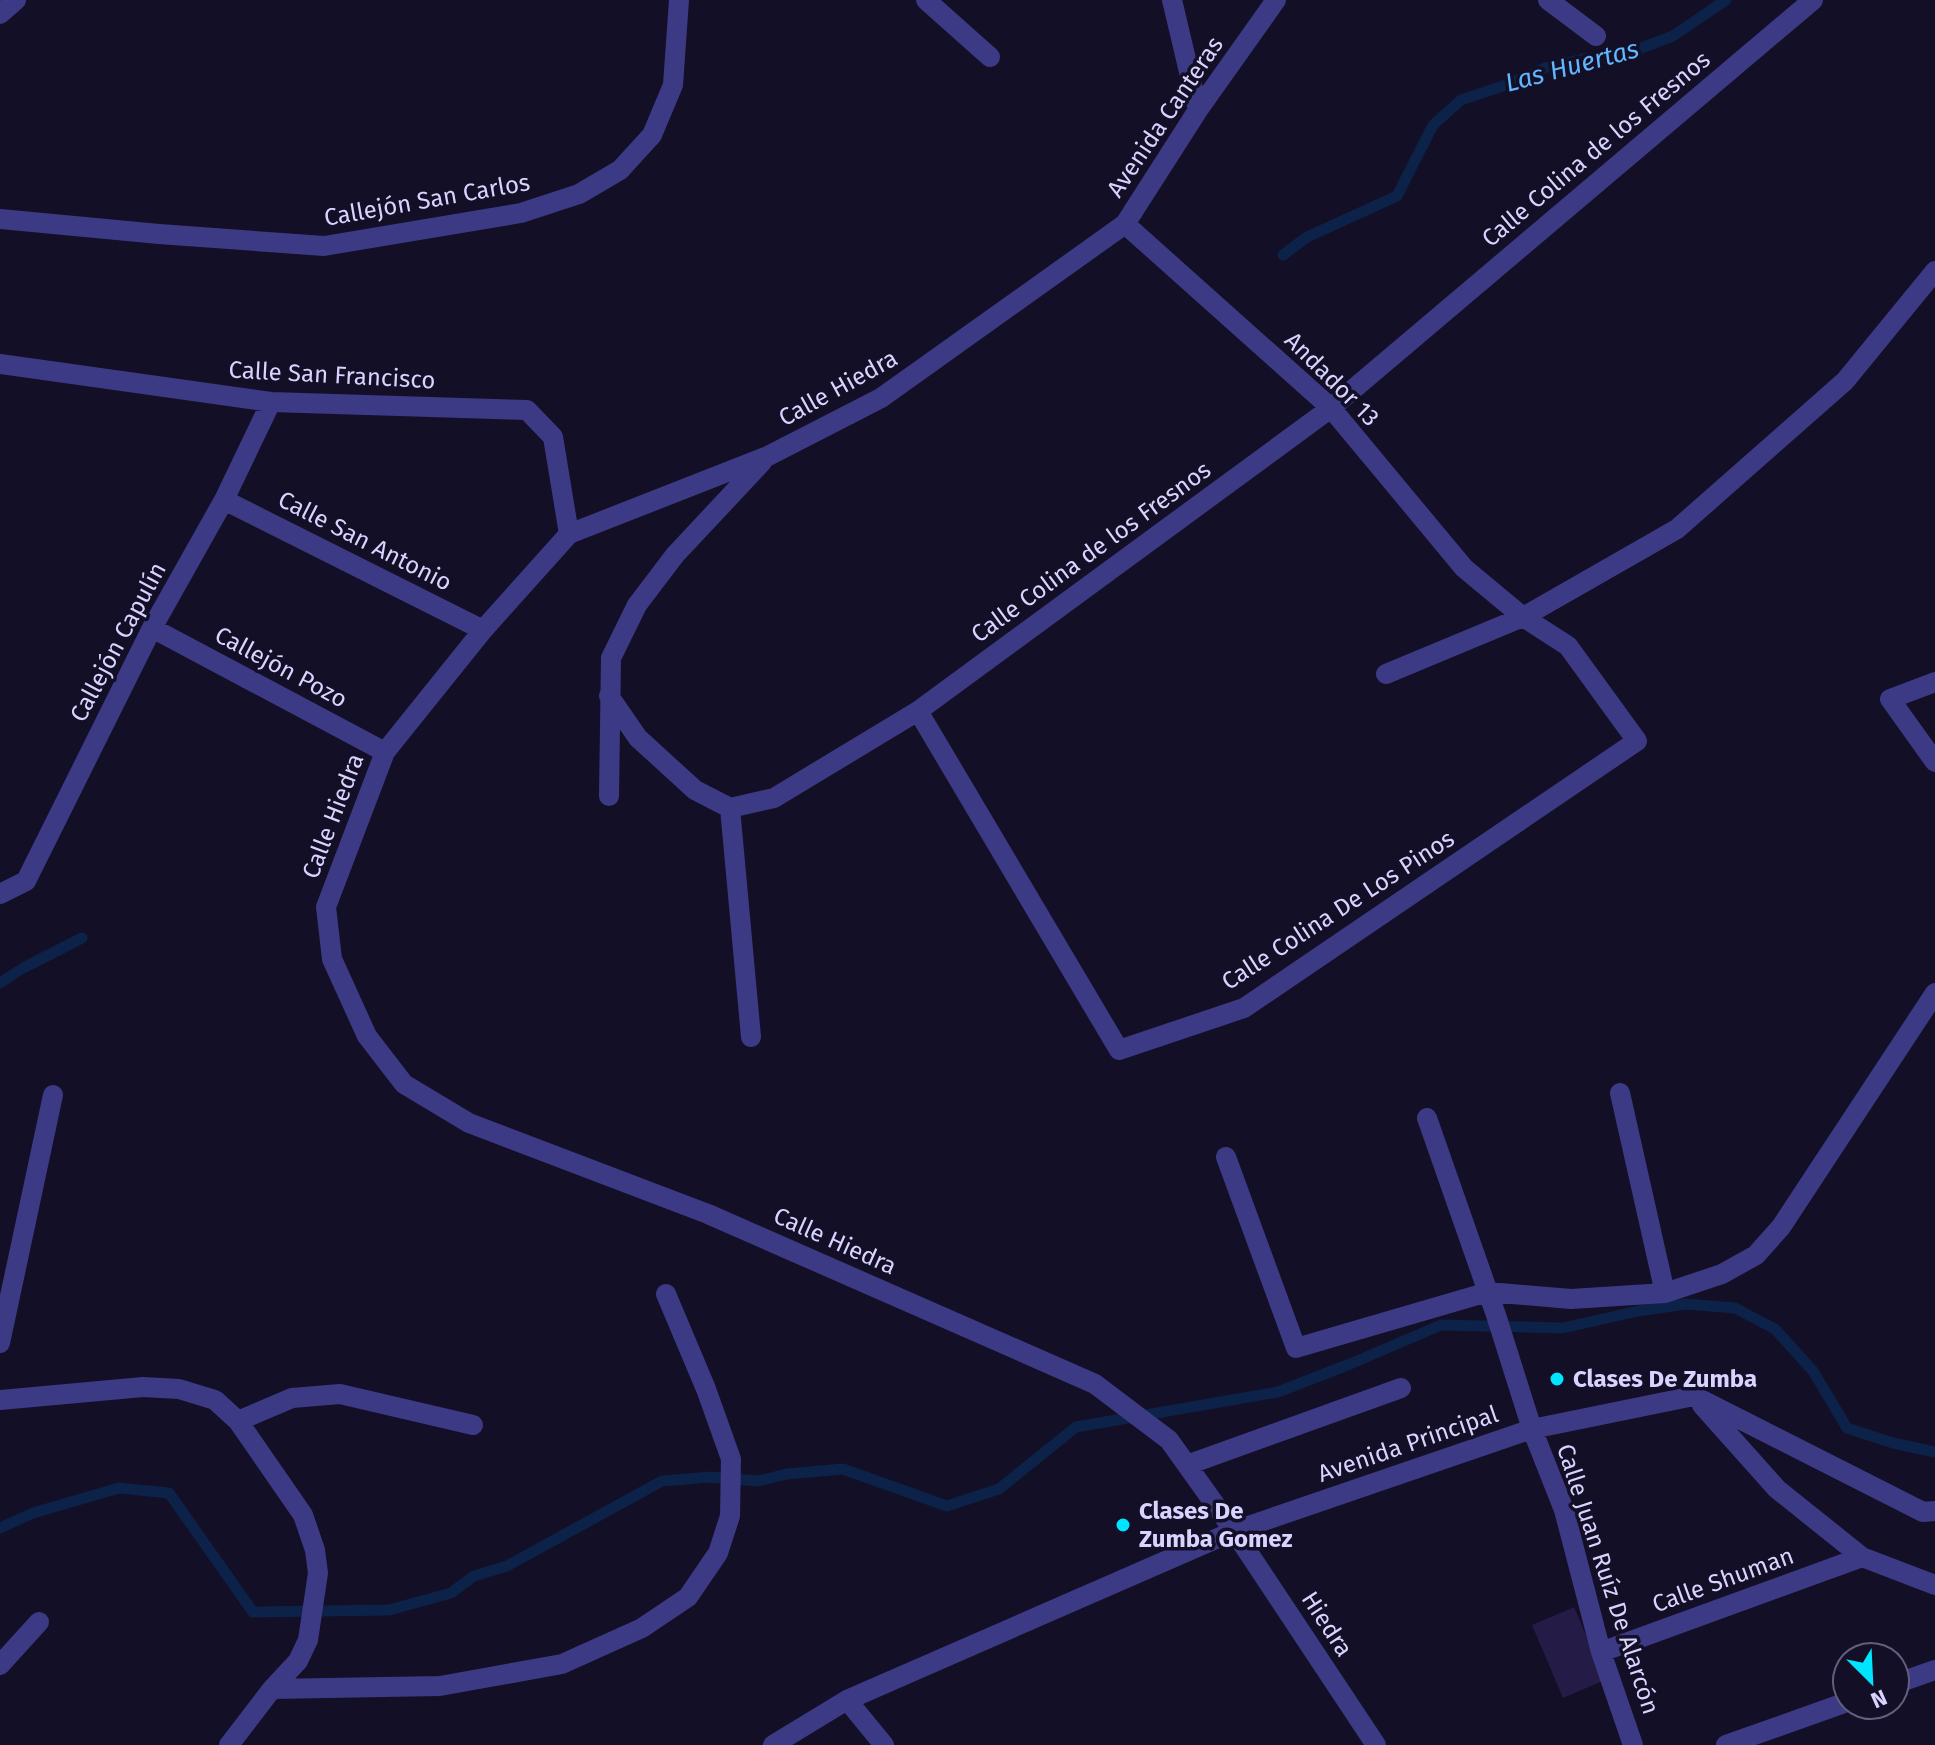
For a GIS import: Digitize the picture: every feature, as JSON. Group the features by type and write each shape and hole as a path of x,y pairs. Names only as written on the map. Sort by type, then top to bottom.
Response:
{"street":[{"path":"0,14 16,0"},
{"name":"Callejón San Carlos","path":"0,219 324,246 521,213 579,194 620,170 652,135 673,85 679,0"},
{"path":"926,0 990,57"},
{"path":"1172,0 1198,110"},
{"name":"Avenida Canteras","path":"1125,224 1198,110 1276,0"},
{"path":"1548,0 1596,36"},
{"name":"Calle Colina de los Fresnos","path":"730,808 774,798 918,711 1331,408 1813,0"},
{"name":"Andador 13","path":"1125,224 1331,408 1464,568 1523,617"},
{"name":"Calle Hiedra","path":"1125,224 881,398 768,456 569,534 483,630 385,752 326,907 332,959 367,1036 404,1084 469,1123 708,1214 1095,1384 1169,1440 1234,1531"},
{"path":"1386,674 1523,617 1677,529 1845,381 1935,271"},
{"name":"Calle San Francisco","path":"0,364 271,402 527,410 553,437 569,534"},
{"name":"Callejón Capulín","path":"0,894 26,881 152,628 224,500 271,402"},
{"path":"609,796 611,658 637,605 675,555 768,456"},
{"name":"Calle San Antonio","path":"224,500 483,630"},
{"name":"Calle Colina De Los Pinos","path":"918,711 1119,1050 1244,1008 1637,741 1568,646 1523,617"},
{"name":"Callejón Pozo","path":"152,628 385,752"},
{"path":"1935,682 1890,699 1935,762"},
{"path":"609,696 638,738 695,790 730,808 751,1037"},
{"path":"1226,1157 1296,1348 1488,1292 1571,1299 1665,1293 1722,1274 1756,1255 1781,1227 1935,993"},
{"path":"1620,1093 1665,1293"},
{"path":"0,1343 53,1095"},
{"name":"Calle Juan Ruíz De Alarcón","path":"1427,1118 1532,1429 1564,1510 1601,1652 1633,1745"},
{"path":"272,1689 440,1686 562,1664 642,1628 688,1597 718,1553 730,1516 731,1459 666,1294"},
{"path":"0,1400 143,1387 179,1389 215,1400 238,1421 303,1515 315,1550 318,1573 308,1640 298,1661 229,1745"},
{"path":"1187,1465 1401,1388"},
{"path":"238,1421 292,1398 340,1394 473,1425"},
{"path":"1694,1396 1923,1512 1935,1511"},
{"path":"1694,1396 1777,1489 1862,1557 1935,1585"},
{"name":"Avenida Principal","path":"773,1745 847,1700 1234,1531 1532,1429 1694,1396"},
{"name":"Hiedra","path":"1234,1531 1376,1745"},
{"name":"Calle Shuman","path":"1601,1652 1862,1557"},
{"path":"0,1665 39,1622"},
{"path":"1911,1678 1935,1670"},
{"path":"847,1700 884,1745"},
{"path":"1726,1745 1831,1708"}],"building":[{"path":"1574,1607 1605,1680 1563,1698 1532,1625"}],"waterway":[{"name":"Las Huertas","path":"1283,255 1307,237 1397,196 1433,125 1461,100 1545,68 1587,58 1617,57 1673,36 1726,0"},
{"name":"Las Huertas","path":"0,983 82,938"},
{"path":"0,1528 33,1513 119,1488 169,1493 253,1612 389,1610 451,1593 474,1576 507,1566 662,1481 711,1477 758,1481 787,1474 843,1469 947,1506 999,1489 1076,1427 1278,1392 1441,1325 1563,1328 1686,1304 1735,1308 1775,1329 1813,1371 1847,1428 1935,1452"}],"place":[{"name":"Clases De Zumba","path":"1557,1379"},
{"name":"Clases De Zumba Gomez","path":"1123,1525"}]}
